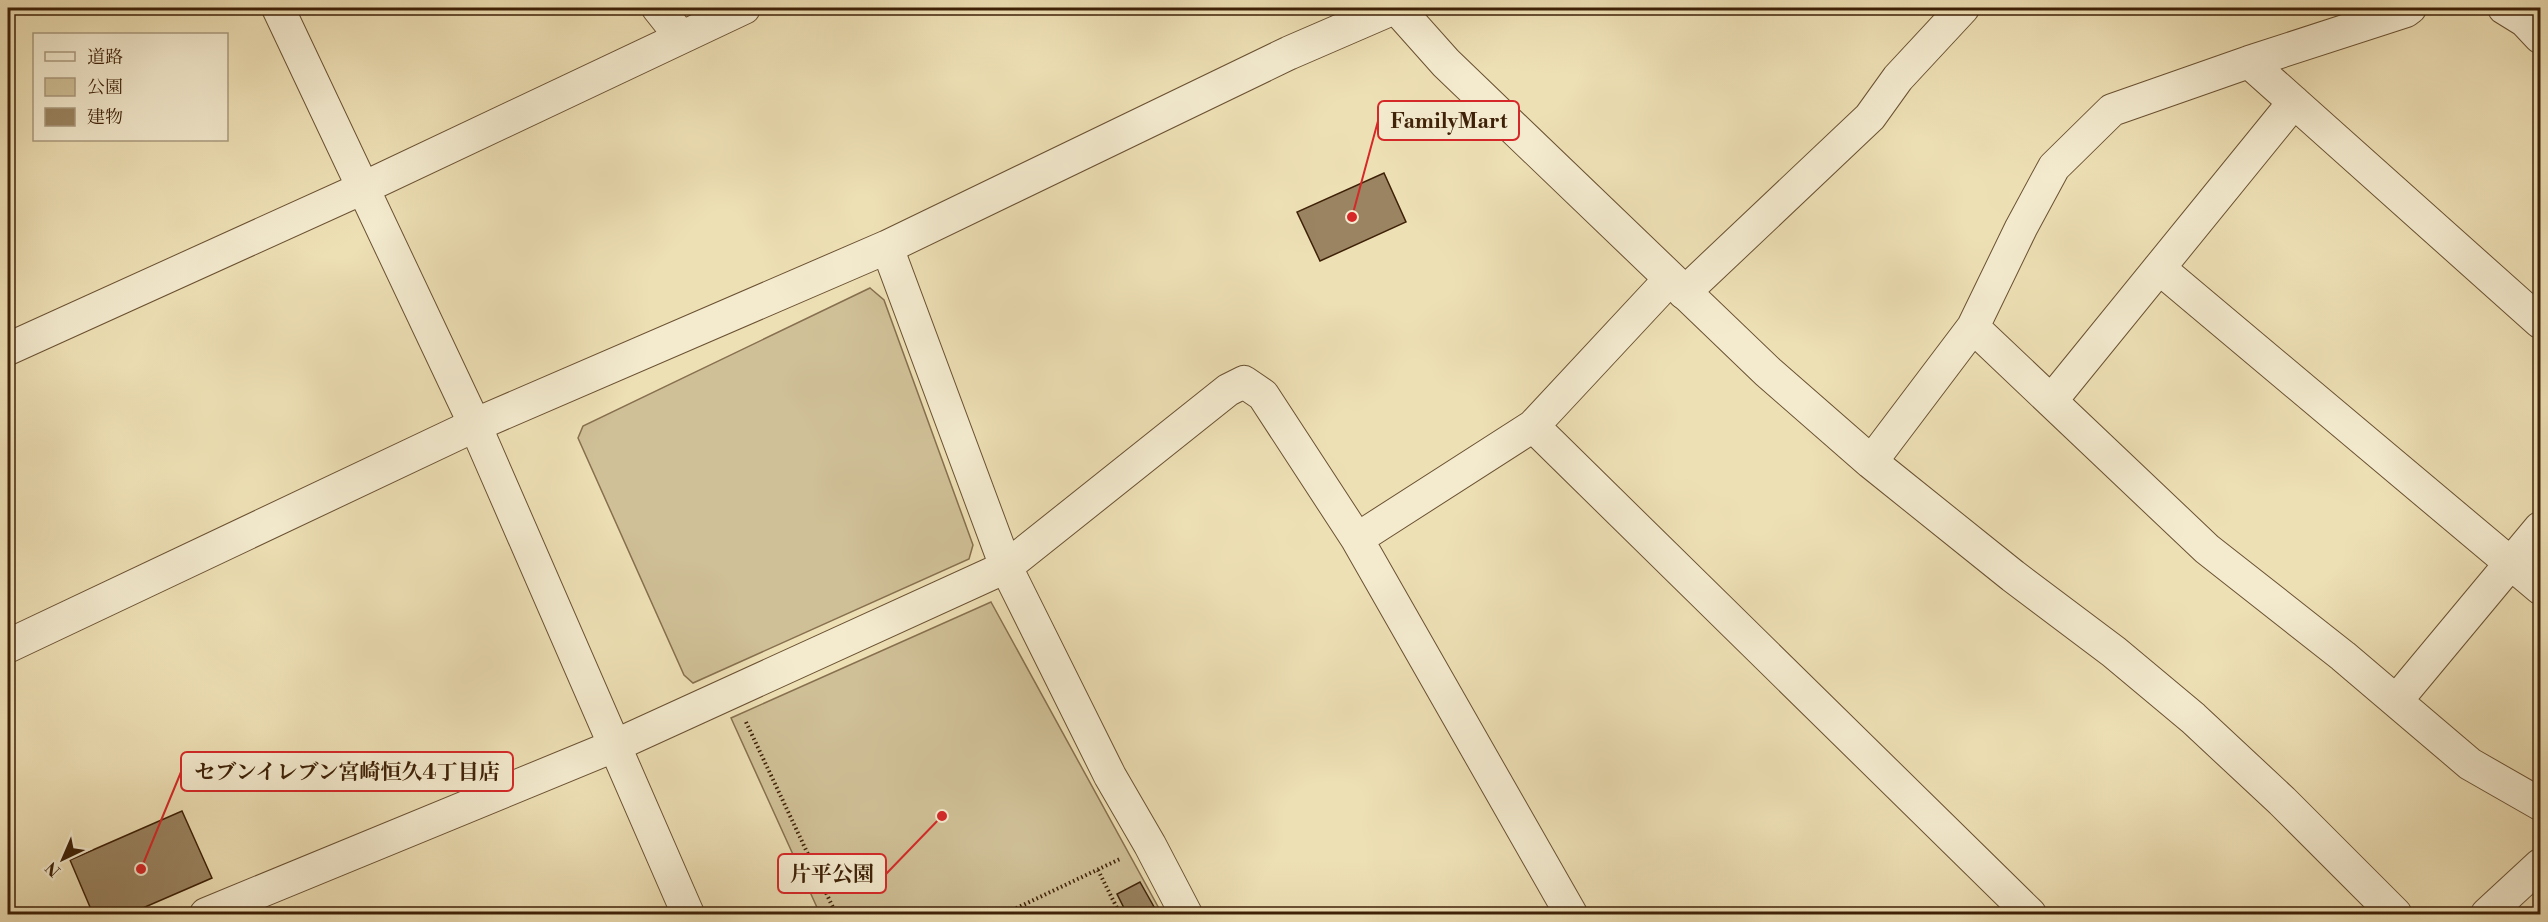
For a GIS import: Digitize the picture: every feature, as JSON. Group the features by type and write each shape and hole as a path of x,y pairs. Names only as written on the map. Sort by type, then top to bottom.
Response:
{"street":[{"path":"278,8 475,424 688,915"},
{"path":"658,8 681,37"},
{"path":"8,349 363,188 744,8"},
{"path":"8,646 475,424 887,247 1289,53 1395,8 1446,63 1677,286 1870,462 2013,576 2114,652 2193,718 2282,801 2395,915"},
{"path":"1357,539 1533,426 1677,286 1870,117 1898,78 1963,8"},
{"path":"1870,462 1973,327 2021,228 2054,167 2112,110 2410,8"},
{"path":"2504,8 2524,21 2541,37"},
{"path":"2248,62 2541,322"},
{"path":"2050,401 2294,102"},
{"path":"887,247 1006,567 1110,776 1150,845 1186,915"},
{"path":"2159,268 2541,588"},
{"path":"1973,327 2207,549 2343,656 2470,764 2541,804"},
{"path":"226,910 614,747 1006,567 1228,390 1244,382 1263,394 1357,539 1571,915"},
{"path":"1533,426 2030,915"},
{"path":"2396,701 2541,528"},
{"path":"2487,915 2541,865"}],"path":[{"path":"732,692 836,915"},
{"path":"1004,915 1150,845"},
{"path":"1098,870 1120,915"}],"green space":[{"path":"870,288 884,300 973,545 969,559 693,683 684,675 578,438 583,426"},
{"path":"991,602 1162,914 820,914 731,718"}],"building":[{"path":"1384,173 1406,222 1320,261 1297,212"},
{"path":"182,811 212,878 129,914 93,914 70,860"},
{"path":"1140,882 1158,914 1127,914 1117,894"}],"place":[{"name":"FamilyMart","path":"1352,217"},
{"name":"片平公園","path":"942,816"},
{"name":"セブンイレブン宮崎恒久4丁目店","path":"141,869"}]}
